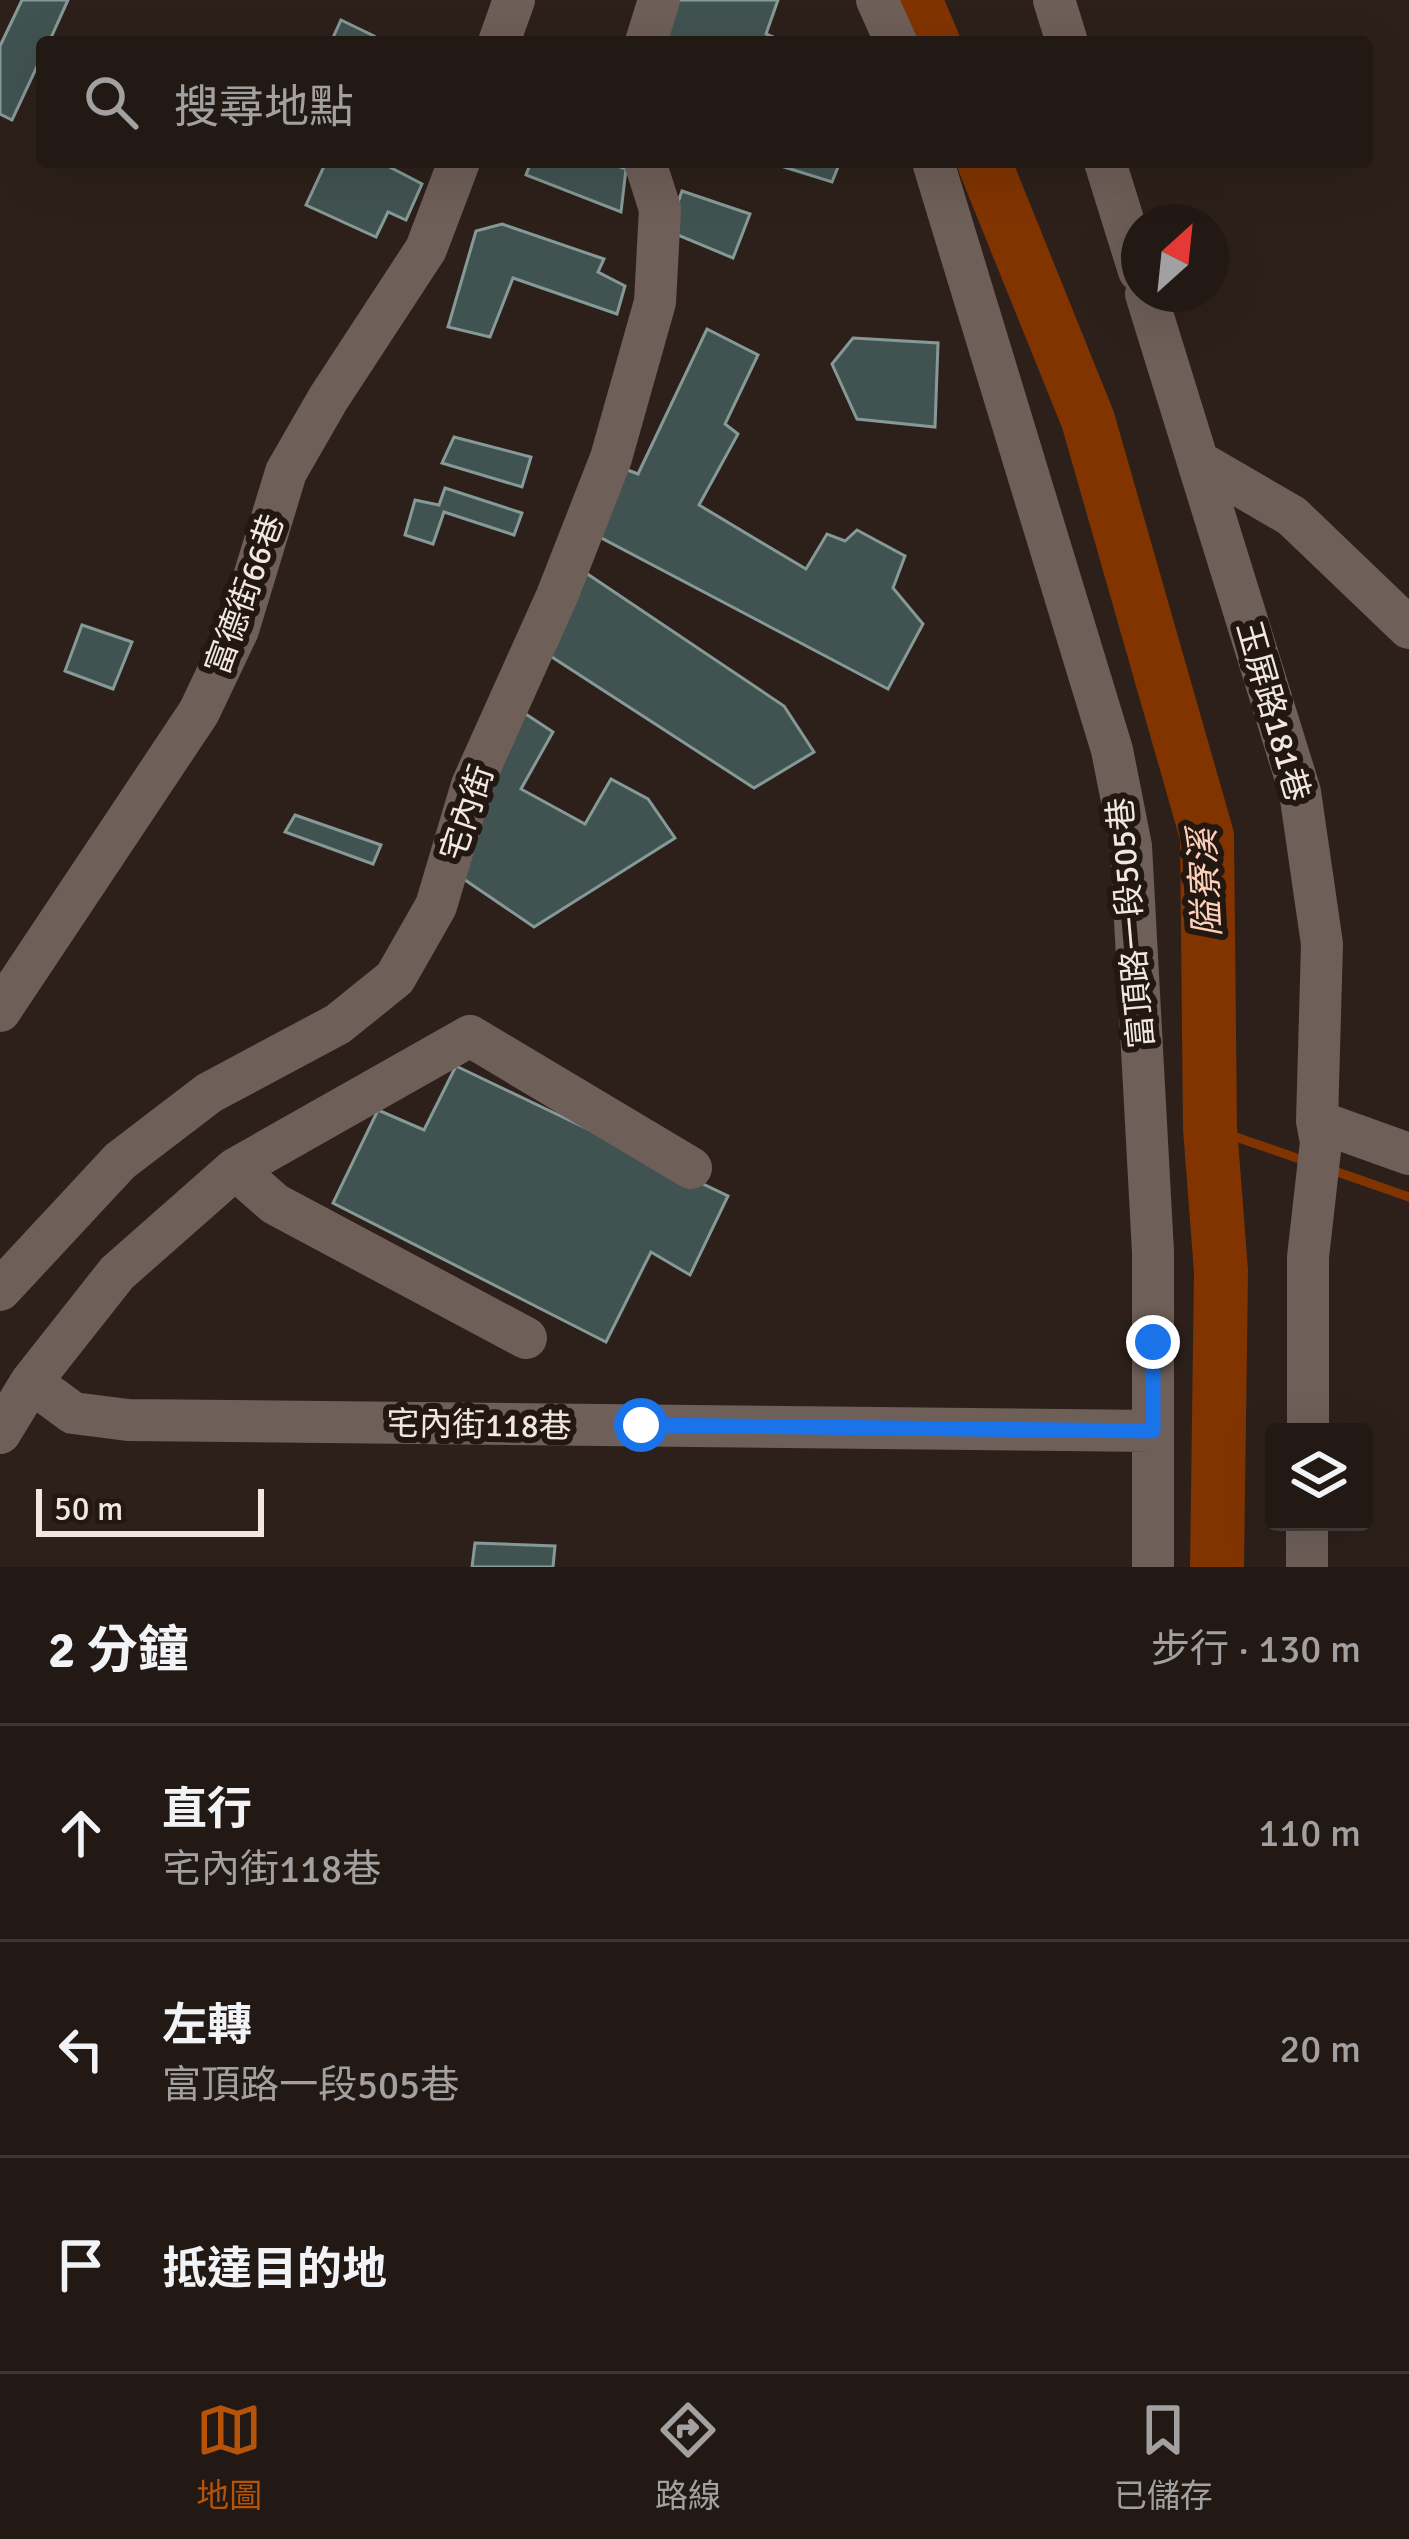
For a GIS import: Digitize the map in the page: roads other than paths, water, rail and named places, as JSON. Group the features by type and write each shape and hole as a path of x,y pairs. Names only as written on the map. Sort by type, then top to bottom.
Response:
{"street":[{"path":"502,36 514,0"},
{"path":"648,36 659,0"},
{"path":"878,0 893,36"},
{"path":"1054,0 1065,36"},
{"name":"富德街66巷","path":"0,1011 199,712 238,631 286,472 427,248 457,168"},
{"name":"宅內街","path":"0,1290 120,1160 209,1093 338,1024 395,978 436,906 472,785 557,596 611,458 655,302 660,209 647,168"},
{"name":"富頂路一段505巷","path":"935,168 1112,750 1131,847 1153,1252 1153,1567"},
{"path":"1107,168 1121,213"},
{"name":"玉屏路181巷","path":"1152,312 1300,792 1322,944 1318,1145 1308,1257 1308,1423"},
{"path":"1199,462 1292,516 1409,628"},
{"path":"0,1433 32,1382 117,1273 235,1169 470,1036 692,1168"},
{"path":"1318,1145 1409,1154"},
{"path":"235,1169 274,1204 526,1338"},
{"name":"宅內街118巷","path":"32,1382 73,1413 128,1420 1153,1431"},
{"path":"1307,1531 1307,1567"}],"waterway":[{"name":"隘寮溪","path":"915,0 930,36"},
{"name":"隘寮溪","path":"986,168 1088,420 1207,836 1210,1128 1221,1271 1217,1567"},
{"path":"1210,1128 1308,1162"},
{"path":"1329,1169 1409,1197"}]}
